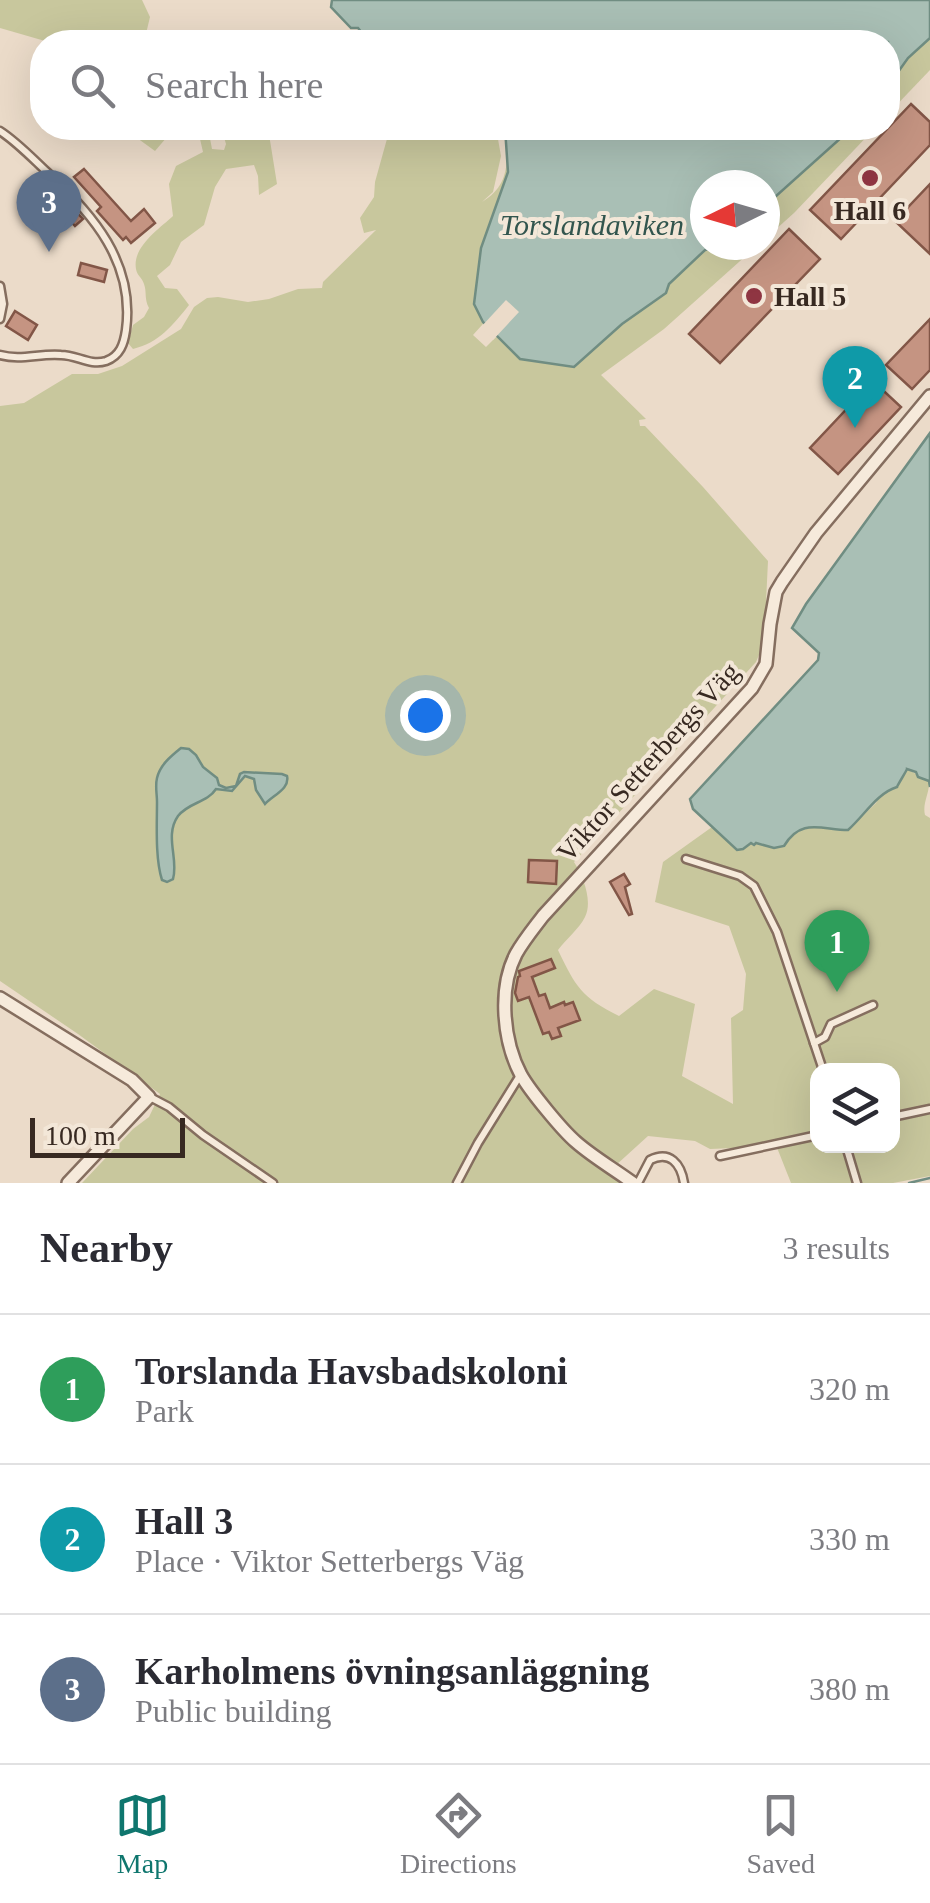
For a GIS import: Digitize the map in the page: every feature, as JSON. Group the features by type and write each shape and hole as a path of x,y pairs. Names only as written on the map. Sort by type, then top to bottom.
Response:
{"street":[{"name":"Viktor Setterbergs Väg","path":"636,1183 579,1145 521,1074 505,1016 509,972 543,916 752,688 766,664 776,592 782,582 816,533 930,396"},
{"path":"0,998 132,1080 149,1097 68,1183"}],"lane":[{"path":"0,131 70,193 103,232 118,259 127,311 124,342 110,359 92,362 58,354 21,359 0,355"},
{"path":"0,286 4,304 0,320"},
{"path":"686,858 740,876 754,886 777,932 821,1063"},
{"path":"814,1043 825,1037 831,1024 873,1005"},
{"path":"456,1183 521,1074"},
{"path":"149,1097 273,1183"},
{"path":"900,1115 930,1109"},
{"path":"720,1156 810,1137"},
{"path":"848,1153 857,1183"},
{"path":"636,1183 650,1160 668,1156 677,1164 684,1183"}],"green space":[{"path":"0,0 142,0 150,17 147,30 30,30 30,37 0,28"},
{"path":"930,38 930,70 900,101 900,69"},
{"path":"140,140 164,140 155,151"},
{"path":"200,140 210,140 212,149 224,150 225,140 270,140 277,184 259,195 254,165 226,169 215,187 204,225 181,242 170,265 157,276 165,288 177,289 189,305 158,338 133,349 128,343 133,325 149,308 136,269 138,253 173,216 169,184 176,166 203,152"},
{"path":"387,140 498,140 501,156 493,192 482,202 491,195 503,179 507,160 505,140 512,140 500,305 473,335 486,347 506,327 622,324 666,293 669,284 694,260 741,260 664,329 601,375 646,419 639,420 640,426 645,426 703,487 768,561 764,643 756,662 574,862 586,889 587,911 558,950 581,990 619,1016 654,989 695,1004 682,1076 733,1104 731,1018 743,1010 746,974 729,926 655,902 663,862 712,827 738,850 756,842 774,848 784,846 805,828 848,830 907,769 929,781 924,811 930,818 930,1176 893,1183 791,1183 774,1140 710,1149 695,1141 648,1136 615,1166 639,1183 82,1183 149,1117 160,1094 0,981 0,406 24,403 72,374 98,374 122,366 181,329 194,307 207,298 248,302 298,289 322,288 323,282 376,230 364,233 360,218 374,197"},
{"path":"839,140 864,140 780,226 780,193"}],"water":[{"path":"332,0 930,0 930,38 900,69 900,30 360,30 351,28 331,7"},
{"name":"Torslandaviken","path":"506,140 839,140 780,193 780,170 690,170 690,260 694,260 669,284 666,293 622,324 574,367 520,359 483,322 474,304 481,248 508,172"},
{"path":"930,433 930,787 929,781 907,769 897,787 877,800 848,830 805,828 784,846 751,843 737,850 693,809 690,799 818,660 819,653 792,628"},
{"path":"181,748 196,755 219,785 226,788 236,786 244,772 282,774 287,781 265,804 254,779 245,776 232,791 216,789 182,811 172,831 174,871 173,879 167,882 162,880 158,862 156,781 163,765"}],"pier":[{"path":"506,300 519,312 493,340 481,327"}],"building":[{"name":"Hall 6","path":"911,104 930,122 930,145 841,239 810,210 877,140 900,140 900,116"},
{"path":"84,169 131,221 144,209 155,223 131,243 126,237 123,240 74,177"},
{"path":"42,177 83,219 75,226 50,198 42,204 34,196 41,189 35,183"},
{"path":"930,184 930,254 895,221"},
{"name":"Hall 5","path":"789,229 820,259 720,363 689,334 759,260 780,260 780,238"},
{"path":"81,263 107,270 104,282 78,275"},
{"path":"15,311 37,325 28,340 6,326"},
{"path":"930,319 930,370 912,389 886,365"},
{"path":"873,381 901,407 838,474 810,448"},
{"path":"529,860 557,861 556,884 528,882"},
{"path":"624,874 630,884 625,887 632,914 629,915 610,882"},
{"path":"551,959 555,968 532,977 539,996 545,994 550,1008 573,1002 580,1020 558,1028 561,1036 552,1039 549,1032 543,1034 529,997 518,1001 515,993 519,971"}],"waterway":[{"path":"909,1183 930,1178"}],"place":[{"name":"Hall 6","path":"870,178"},
{"name":"Karholmens övningsanläggning","path":"49,252"},
{"name":"Hall 5","path":"754,296"},
{"name":"Hall 3","path":"855,428"},
{"name":"Torslanda Havsbadskoloni","path":"837,992"}]}
